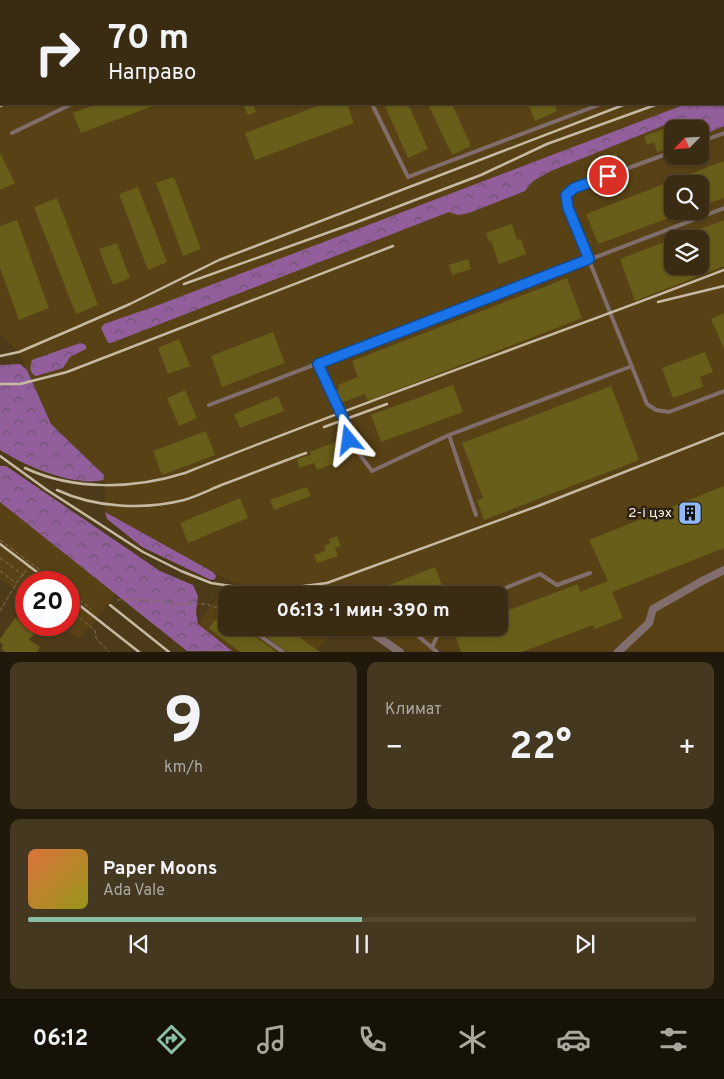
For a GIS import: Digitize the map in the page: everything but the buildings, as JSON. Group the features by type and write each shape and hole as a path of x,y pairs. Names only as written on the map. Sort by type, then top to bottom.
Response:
{"street":[{"path":"618,652 649,623 653,609 724,570"},
{"path":"377,636 400,652"}],"lane":[{"path":"12,133 70,105"},
{"path":"372,105 408,177 598,105"},
{"path":"709,139 724,133"},
{"path":"664,155 574,188 566,195 568,208 647,404 656,410 669,412 724,392"},
{"path":"209,406 724,208"},
{"path":"318,364 344,420 349,440 372,471 470,426 632,366"},
{"path":"449,435 476,515"},
{"path":"508,587 540,574 557,585 590,573"},
{"path":"260,636 283,652"},
{"path":"419,636 437,652"},
{"path":"432,647 437,636"}],"path":[{"path":"0,540 41,571"},
{"path":"0,558 18,571"},
{"path":"26,571 32,564"},
{"path":"0,571 15,582"},
{"path":"0,611 15,585"},
{"path":"80,600 91,609"},
{"path":"117,600 156,600 176,604 206,604 218,608"},
{"path":"80,618 95,630 96,638 109,652"}],"shaded area":[{"path":"0,105 724,105 724,651 407,651 385,636 508,636 508,586 247,586 227,580 105,512 104,475 51,424 19,352 0,334"},
{"path":"0,497 119,589 80,640 75,636 80,636 80,571 15,571 15,591 0,579"},
{"path":"218,596 218,636 328,636 318,651 232,651 198,624"}],"green space":[{"path":"683,105 724,105 724,126 709,132 709,120 664,120 664,125 551,171 533,181 525,191 469,213 458,215 449,212 111,343 108,343 101,328 104,324"},
{"path":"80,343 86,345 86,349 70,357 63,368 36,376 32,373 32,360"},
{"path":"20,364 27,370 51,424 104,475 104,480 79,481 50,474 0,450 0,365"},
{"path":"0,466 6,466 160,571 193,585 198,596 196,612 198,624 232,651 187,651 0,502"},
{"path":"105,512 213,572 216,576 215,579 211,580 142,547 107,519"}],"railway":[{"path":"0,356 19,352 130,304 219,260 623,105"},
{"path":"184,284 352,224 481,175 547,144 655,105"},
{"path":"0,384 20,384 67,372 393,246"},
{"path":"25,468 64,481 104,485 125,485 185,473 252,446 724,270"},
{"path":"658,302 724,286"},
{"path":"324,427 387,404"},
{"path":"0,456 47,490 143,552 181,571 211,583 265,591 327,583 538,506 724,433"},
{"path":"57,490 87,501 120,506 169,503 194,497 306,453"},
{"path":"0,544 36,571"},
{"path":"110,605 169,652"},
{"path":"80,606 139,652"}],"place":[{"name":"2-і цэх","path":"690,513"}],"route":[{"path":"349,440 344,420 318,364 589,259 568,208 566,195 574,188 608,176"}]}
